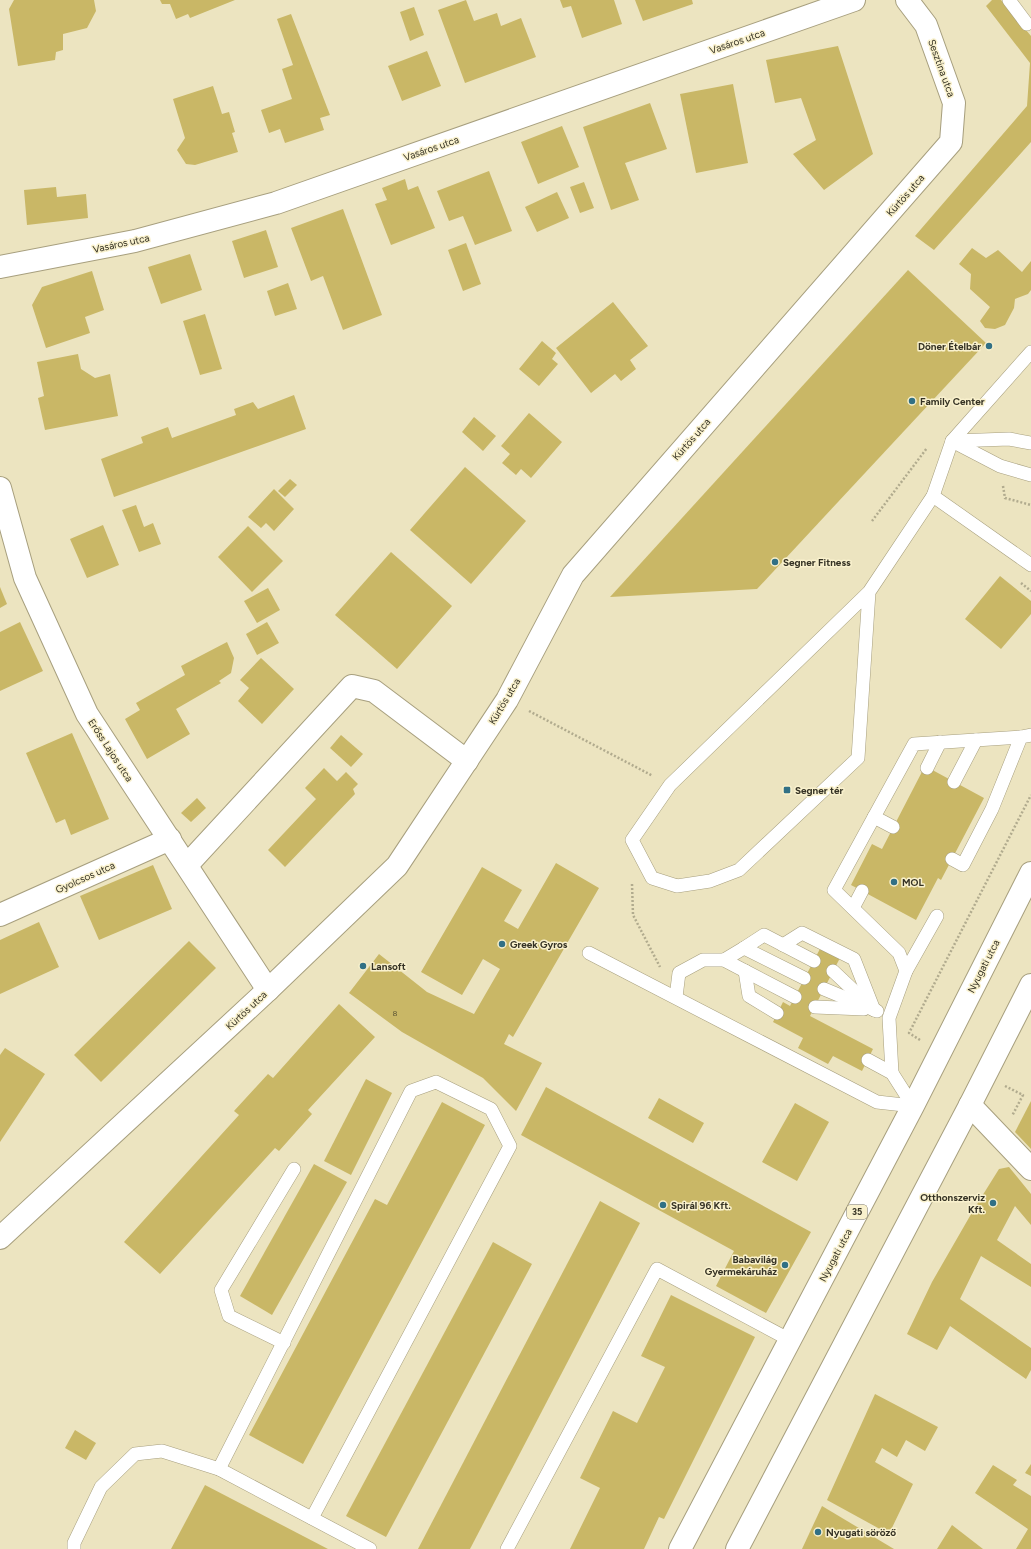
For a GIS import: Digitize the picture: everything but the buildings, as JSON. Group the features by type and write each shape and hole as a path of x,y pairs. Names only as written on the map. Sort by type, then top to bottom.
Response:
{"street":[{"name":"Vasáros utca","path":"0,267 135,241 276,203 854,0"},
{"name":"Sesztina utca","path":"907,0 926,25 954,103 951,142"},
{"name":"Kürtös utca","path":"0,1238 268,990 397,866 507,700 573,574 951,142"},
{"name":"Erőss Lajos utca","path":"0,488 25,578 87,714 268,990"},
{"path":"187,865 352,686 374,691 467,761"},
{"name":"Gyolcsos utca","path":"0,915 170,839"},
{"name":"Nyugati utca","path":"680,1549 913,1106 1031,874"},
{"path":"737,1549 970,1105 1031,985"},
{"path":"970,1105 1031,1169"}],"lane":[{"path":"1009,0 1027,24"},
{"path":"870,592 858,758 739,870 710,882 677,886 652,878 632,840 670,785 870,592 933,496 952,441 1031,352"},
{"path":"952,441 1009,439 1031,443"},
{"path":"952,441 1000,466 1031,475"},
{"path":"933,496 1031,565"},
{"path":"906,971 899,952 834,890 914,744 1026,736 992,809 963,865 952,859"},
{"path":"954,782 976,740"},
{"path":"927,768 940,742"},
{"path":"874,817 893,827"},
{"path":"853,908 862,891"},
{"path":"892,1073 889,1018 906,971 937,916"},
{"path":"783,945 802,932 854,959 874,1010"},
{"path":"724,960 764,935 814,961"},
{"path":"744,948 804,978"},
{"path":"589,953 877,1102 913,1106"},
{"path":"676,997 679,973 703,960 724,960 795,997"},
{"path":"745,971 749,996 778,1013"},
{"path":"833,971 874,1010"},
{"path":"824,989 889,1018"},
{"path":"815,1007 874,1010"},
{"path":"868,1060 892,1073 913,1106"},
{"path":"220,1469 411,1091 436,1082 491,1109 510,1146 312,1518"},
{"path":"284,1343 229,1316 221,1290 294,1169"},
{"path":"507,1549 657,1269 790,1340"},
{"path":"74,1549 74,1543 101,1486 135,1454 162,1450 220,1469 370,1549"}],"path":[{"path":"872,521 930,444"},
{"path":"1005,498 1031,505"},
{"path":"507,700 593,743 670,785"},
{"path":"909,1033 1031,795"},
{"path":"632,877 633,915 676,997"}],"place":[{"name":"Döner Ételbár","path":"989,346"},
{"name":"Family Center","path":"912,401"},
{"name":"Segner Fitness","path":"775,562"},
{"name":"Segner tér","path":"787,790"},
{"name":"MOL","path":"894,882"},
{"name":"Greek Gyros","path":"502,944"},
{"name":"Lansoft","path":"363,966"},
{"name":"Otthonszerviz Kft.","path":"993,1203"},
{"name":"Spirál 96 Kft.","path":"663,1205"},
{"name":"Babavilág Gyermekáruház","path":"785,1265"},
{"name":"Nyugati söröző","path":"818,1532"}]}
